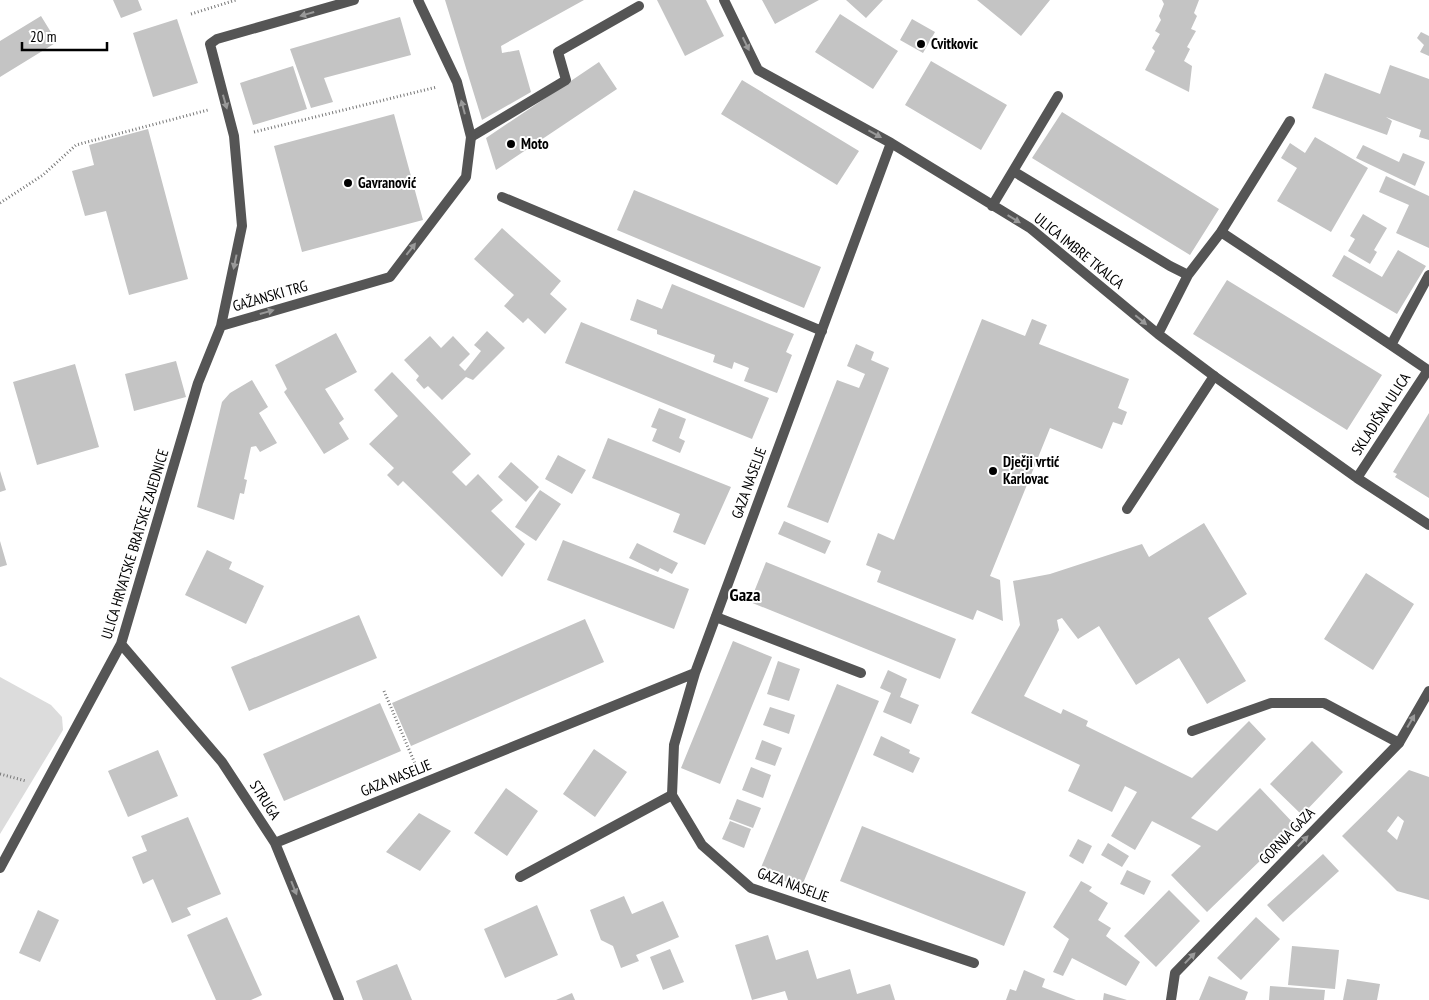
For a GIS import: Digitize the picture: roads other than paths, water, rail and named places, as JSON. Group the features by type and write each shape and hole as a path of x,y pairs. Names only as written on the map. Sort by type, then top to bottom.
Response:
{"street":[{"name":"GAŽANSKI TRG","path":"354,0 216,39 210,44 210,50 234,136 242,226 220,326 390,277 466,178 471,137 457,82 418,0"},
{"name":"ULICA IMBRE TKALCA","path":"724,0 758,70 892,143 1030,228 1158,334 1214,376 1357,478 1429,525"},
{"path":"471,137 566,80 558,52 639,6"},
{"path":"992,206 1058,96"},
{"path":"1158,334 1188,275 1221,232 1290,122"},
{"name":"GAZA NASELJE","path":"892,143 695,673 674,745 672,795 702,845 751,888 974,963"},
{"path":"1013,171 1188,275"},
{"path":"502,198 822,331"},
{"name":"SKLADIŠNA ULICA","path":"1221,232 1428,371 1357,478"},
{"path":"1391,345 1429,275"},
{"name":"ULICA HRVATSKE BRATSKE ZAJEDNICE","path":"0,868 121,644 198,383 220,326"},
{"path":"1126,509 1214,376"},
{"path":"716,616 861,673"},
{"name":"STRUGA","path":"121,644 222,762 275,843 339,1000"},
{"name":"GAZA NASELJE","path":"275,843 695,673"},
{"name":"GORNJA GAZA","path":"1171,1000 1175,973 1398,743 1429,691"},
{"path":"1192,731 1271,703 1324,703 1398,743"},
{"path":"520,877 672,795"}],"place":[{"name":"Cvitkovic","path":"921,44"},
{"name":"Moto","path":"511,144"},
{"name":"Gavranović","path":"348,183"},
{"name":"Dječji vrtić Karlovac","path":"993,471"}],"district":[{"name":"Gaza","path":"745,595"}]}
